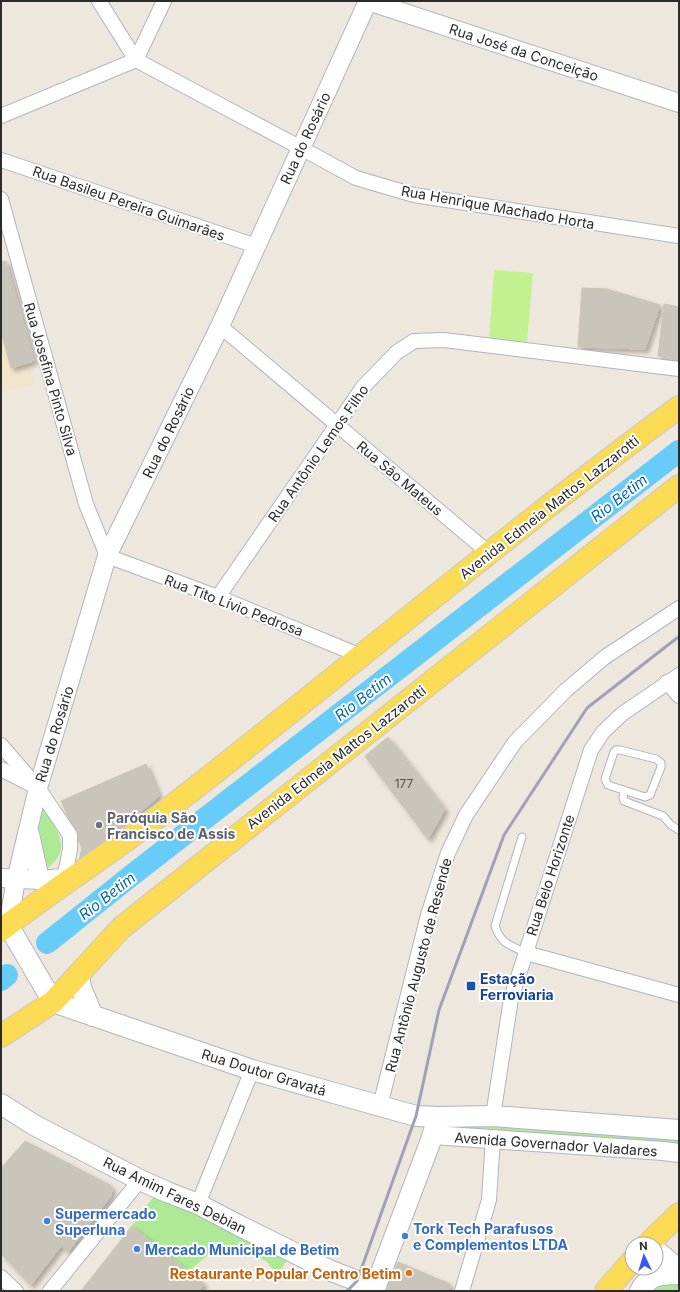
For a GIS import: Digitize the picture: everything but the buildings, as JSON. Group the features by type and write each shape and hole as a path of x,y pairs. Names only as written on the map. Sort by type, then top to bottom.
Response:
{"main road":[{"name":"Avenida Edmeia Mattos Lazzarotti","path":"3,924 167,810 608,459 679,407"},
{"name":"Avenida Edmeia Mattos Lazzarotti","path":"1,1036 53,1002 121,928 679,486"},
{"path":"3,924 53,1002"},
{"path":"78,974 81,988 93,1016"},
{"name":"Rua Doutor Gravatá","path":"53,1002 252,1070 416,1116 436,1126"},
{"name":"Rua Amim Fares Debian","path":"1,1104 34,1125 140,1180 198,1204 329,1270 357,1281 374,1291"},
{"name":"Avenida Governador Valadares","path":"436,1126 493,1116 679,1130"},
{"path":"374,1291 436,1126"},
{"path":"658,1236 679,1214"},
{"path":"664,1257 679,1270"},
{"path":"606,1291 624,1270"},
{"path":"640,1291 647,1281 657,1275 679,1274"}],"street":[{"path":"99,1 136,60"},
{"path":"1,116 136,60 164,1"},
{"name":"Rua José da Conceição","path":"368,1 679,103"},
{"name":"Rua do Rosário","path":"3,924 11,879 29,830 38,788 107,556 220,326 368,1"},
{"name":"Rua Henrique Machado Horta","path":"136,60 356,178 414,195 679,236"},
{"name":"Rua Basileu Pereira Guimarães","path":"1,160 256,246"},
{"name":"Rua Josefina Pinto Silva","path":"1,199 86,504 107,556"},
{"name":"Rua São Mateus","path":"220,326 489,553"},
{"name":"Rua Antônio Lemos Filho","path":"218,597 363,387 396,352 414,341 444,340 679,369"},
{"name":"Rua Tito Lívio Pedrosa","path":"107,556 218,597 361,656"},
{"name":"Rua Antônio Augusto de Resende","path":"380,1106 428,915 448,853 466,815 515,742 566,691 605,657 679,608"},
{"path":"673,678 679,696"},
{"name":"Rua Belo Horizonte","path":"493,1116 511,1000 590,750 603,732 622,714 673,678"},
{"path":"1,745 38,788 70,835 70,849 67,865 68,878 40,880 11,879"},
{"path":"1,769 38,788"},
{"path":"29,830 40,880"},
{"path":"526,953 679,995"},
{"path":"198,1204 252,1070"},
{"name":"Avenida Governador Valadares","path":"436,1126 493,1139 679,1153"},
{"path":"462,1291 489,1200 493,1139"},
{"path":"50,1291 140,1180"},
{"path":"1,1277 16,1291"}],"lane":[{"path":"616,750 656,759 661,763 650,795 645,797 624,790 608,785 605,779 616,750"},
{"path":"624,790 622,798 624,801 663,816 671,825 679,830"},
{"path":"522,837 495,926 498,936 507,944 526,953"}],"shaded area":[{"path":"1,266 35,384 1,392"}],"green space":[{"path":"494,270 533,273 527,342 489,339"},
{"path":"38,801 57,830 61,842 58,857 48,868 43,861 38,845 36,827"},
{"path":"457,1121 679,1136 679,1150 455,1133"},
{"path":"156,1193 292,1253 277,1275 267,1262 251,1253 227,1248 208,1255 189,1271 132,1226"},
{"path":"657,1280 674,1281 679,1286 679,1291 650,1291"}],"waterway":[{"name":"Rio Betim","path":"47,943 132,875 679,451"},
{"name":"Rio Betim","path":"1,980 7,975"}],"railway":[{"path":"347,1291 357,1281 416,1116 439,1010 504,835 587,708 679,637"}],"place":[{"name":"Paróquia São Francisco de Assis","path":"99,825"},
{"name":"Estação Ferroviaria","path":"471,986"},
{"name":"Supermercado Superluna","path":"47,1221"},
{"name":"Tork Tech Parafusos e Complementos LTDA","path":"405,1236"},
{"name":"Mercado Municipal de Betim","path":"137,1249"},
{"name":"Restaurante Popular Centro Betim","path":"409,1273"}]}
